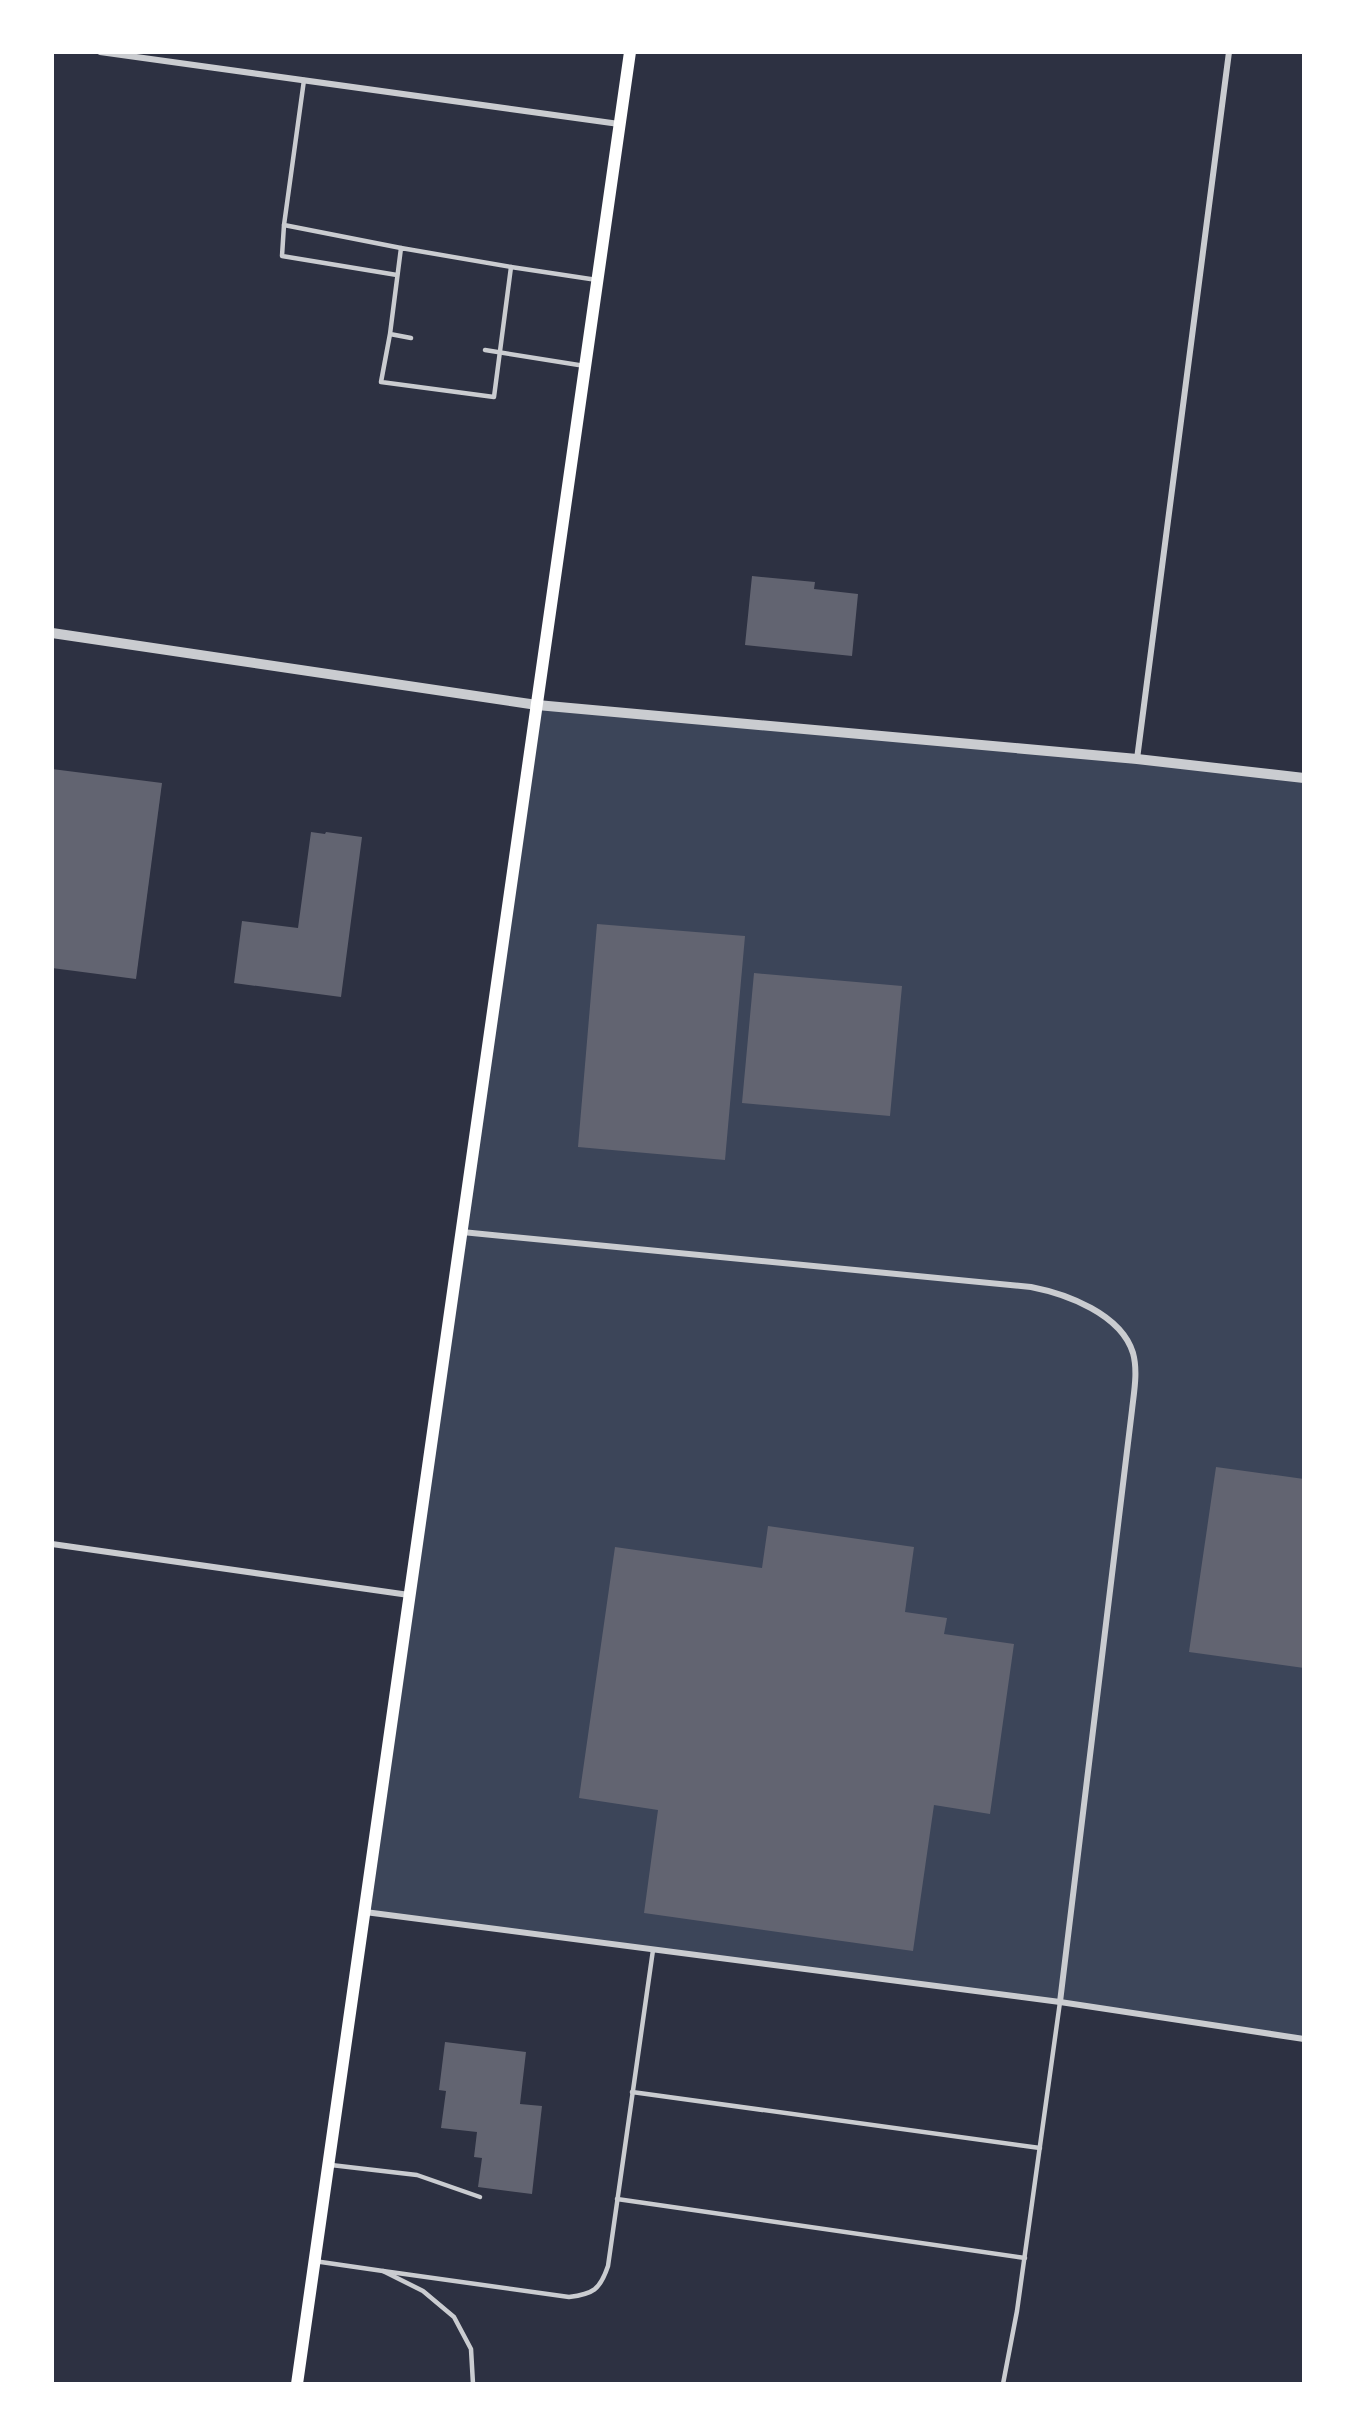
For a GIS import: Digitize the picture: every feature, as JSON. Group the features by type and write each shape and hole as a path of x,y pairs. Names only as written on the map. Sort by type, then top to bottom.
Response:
{"main road":[{"path":"297,2384 630,52"}],"street":[{"path":"100,52 619,124"},
{"path":"1137,759 1228,52"},
{"path":"52,633 537,705 1137,759 1304,778"},
{"path":"461,1232 1031,1287 1057,1293 1081,1303 1112,1324 1126,1339 1134,1354 1133,1400 1060,2002"},
{"path":"52,1544 409,1595"},
{"path":"364,1912 1060,2002 1304,2039"}],"lane":[{"path":"304,80 284,225 282,256 397,275"},
{"path":"284,225 401,248 597,280"},
{"path":"401,248 390,334 381,382 494,397 511,267"},
{"path":"390,334 411,338"},
{"path":"485,350 585,366"},
{"path":"314,2261 568,2297 584,2295 595,2290 603,2280 608,2266 653,1950"},
{"path":"1003,2384 1025,2258 1060,2002"},
{"path":"632,2092 1040,2148"},
{"path":"328,2165 417,2175 480,2197"},
{"path":"617,2199 1025,2258"},
{"path":"383,2271 423,2291 454,2318 471,2349 473,2384"}],"shaded area":[{"path":"537,705 1303,778 1303,2039 1060,2002 364,1912"}],"building":[{"path":"752,576 815,582 814,589 858,594 852,656 745,645"},
{"path":"52,769 162,783 136,979 52,968"},
{"path":"311,832 362,837 341,997 234,983 242,921 298,928"},
{"path":"597,924 745,936 725,1160 578,1147"},
{"path":"754,973 902,986 890,1116 742,1103"},
{"path":"1216,1467 1304,1479 1304,1668 1189,1652"},
{"path":"768,1526 914,1547 905,1612 947,1618 944,1634 1014,1644 990,1814 934,1805 913,1951 644,1913 658,1810 579,1798 615,1547 762,1568"},
{"path":"445,2042 526,2052 520,2104 542,2106 532,2194 478,2187 482,2158 474,2157 477,2132 441,2128 446,2091 439,2090"}]}
